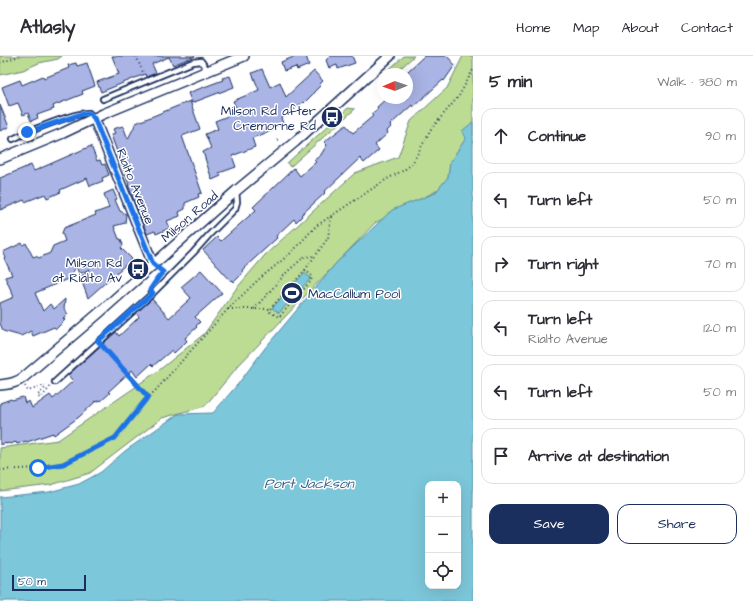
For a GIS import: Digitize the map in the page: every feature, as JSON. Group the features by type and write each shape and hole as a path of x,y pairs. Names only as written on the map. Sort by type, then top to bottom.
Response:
{"street":[{"path":"0,159 63,134 94,118 244,56"},
{"name":"Milson Road","path":"0,385 13,383 22,379 295,142 390,56"},
{"name":"Rialto Avenue","path":"94,118 153,264"}],"lane":[{"path":"103,99 198,61 201,61 208,71"},
{"path":"13,139 27,132 82,114 89,113 94,118"},
{"path":"55,382 98,341 153,293 235,209 237,202 236,192"}],"path":[{"path":"0,63 19,56"},
{"path":"136,56 146,82"},
{"path":"0,470 50,467 63,464 115,438 148,397 228,309 258,280 291,253 316,226 387,178 404,170 412,164 431,129 459,96 473,70"},
{"path":"228,309 270,308 305,270 328,238 331,216"},
{"path":"254,309 287,272 304,257 314,256"},
{"path":"270,308 270,312 279,318 311,281 312,276 305,270"},
{"path":"98,341 148,397"},
{"path":"22,379 28,391 46,387 38,395 38,397 41,398 55,382"}],"green space":[{"path":"0,56 62,56 58,59 39,63 23,70 0,75"},
{"path":"404,56 414,56 401,68 391,68"},
{"path":"463,56 473,56 473,135 459,179 375,223 238,366 205,406 162,418 90,473 51,485 0,491 0,448 58,440 137,386 101,344 103,343 139,384 158,371 204,334 236,289 265,255 355,173 398,157 411,121 447,88"},
{"path":"348,108 355,109 290,167 287,163"}],"water":[{"name":"Port Jackson","path":"473,122 473,601 0,601 0,497 49,492 79,484 101,472 125,451 178,414 213,413 337,262 392,210 435,193 448,177 450,162 466,138 462,131"},
{"name":"MacCallum Pool","path":"304,273 311,278 279,313 272,308"}],"building":[{"path":"112,56 195,56 173,65 169,57 152,64 156,73 146,77 145,74 101,92 97,82 119,74"},
{"path":"296,56 306,56 309,65 297,70 296,67 284,71 281,62"},
{"path":"330,56 352,56 355,63 338,69 337,65 329,68 326,60"},
{"path":"424,56 447,56 455,65 444,81 443,80 413,107 412,105 390,125 391,127 387,131 388,133 375,145 379,150 364,163 360,158 301,215 302,216 296,222 294,219 276,236 277,238 243,269 243,273 234,282 233,280 231,281 203,250 217,237 221,241 256,210 253,207 294,168 300,176 316,162 314,160 320,156 327,145 324,142 346,125 353,133 373,116 371,114 378,109 377,107 380,104 413,104 413,68 411,68"},
{"path":"76,63 77,66 87,63 95,86 82,91 83,94 53,106 54,109 37,115 38,118 31,121 28,113 23,115 18,103 9,106 2,87 20,80 22,85 43,76 44,78 69,68 68,65"},
{"path":"262,69 270,87 280,82 286,97 314,71 323,81 304,103 303,102 290,114 281,118 283,123 273,127 274,130 252,138 255,147 232,156 236,167 219,173 221,176 212,180 203,152 211,148 205,134 218,129 215,121 238,112 233,101 259,90 252,73"},
{"path":"230,76 234,87 192,103 188,93"},
{"path":"190,101 200,129 182,136 202,193 198,194 199,197 185,203 185,209 179,212 180,216 167,221 170,228 156,234 155,231 147,234 111,135 115,133 113,129 123,126 128,139 136,123"},
{"path":"0,105 9,127 0,131"},
{"path":"91,146 97,161 100,160 102,165 105,164 109,175 102,178 103,181 90,186 87,178 60,190 61,192 47,198 45,194 25,202 24,200 0,210 0,178 31,165 34,171"},
{"path":"113,190 117,199 115,200 120,211 126,214 125,223 114,226 123,245 121,248 132,259 88,298 80,277 90,269 79,274 76,266 70,278 35,293 43,311 50,304 54,309 65,299 64,309 68,314 63,318 65,320 56,329 54,327 33,336 31,331 21,336 3,331 0,323 0,303 14,297 5,277 12,275 4,258 6,258 3,252 22,243 23,245 26,243 33,257 36,256 39,258 50,253 53,246 65,241 62,233 64,228 109,208 104,194"},
{"path":"201,270 222,293 195,317 200,322 196,326 197,327 185,338 187,341 174,353 172,350 153,366 151,364 137,377 132,370 108,392 110,393 101,401 96,401 79,417 54,435 53,433 27,442 17,444 16,442 10,444 6,443 0,445 0,403 23,397 25,403 29,401 32,408 50,395 53,399 73,381 68,375 116,332 119,336 139,317 136,313 152,299 169,318 191,298 181,287"}],"place":[{"name":"Milson Rd after Cremorne Rd","path":"332,117"},
{"name":"Milson Rd at Rialto Av","path":"138,269"},
{"name":"MacCallum Pool","path":"292,293"}],"route":[{"path":"27,132 86,113 89,113 94,118 153,264 163,272 150,290 153,293 98,341 148,397 115,438 63,464 38,468"}]}
